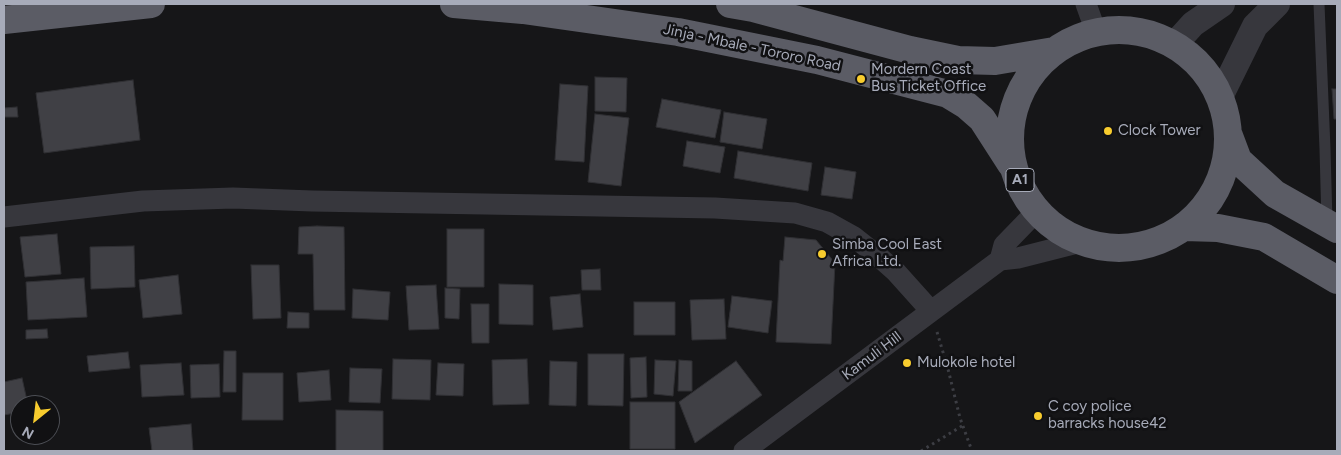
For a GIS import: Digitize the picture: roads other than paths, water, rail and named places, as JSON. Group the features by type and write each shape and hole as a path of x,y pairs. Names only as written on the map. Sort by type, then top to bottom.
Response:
{"highway":[{"path":"4,20 151,4"},
{"name":"Jinja - Mbale - Tororo Road","path":"454,4 523,10 678,32 817,60 948,94 982,118 1013,168"},
{"name":"A1","path":"730,4 754,8 910,50 958,60 995,61 1054,51"},
{"name":"A1","path":"1229,136 1224,171 1209,202 1184,228 1152,244 1117,248 1081,242 1057,229 1037,211 1013,168 1009,142 1012,115 1020,90 1035,69 1054,51 1074,39 1096,32 1123,30 1149,34 1174,45 1201,67 1220,97 1229,136 1238,160 1275,194 1332,226"},
{"name":"A1","path":"1184,228 1218,228 1264,237 1337,280"}],"street":[{"path":"1086,4 1096,32"},
{"path":"1174,45 1193,24 1222,4"},
{"path":"1220,97 1255,26 1277,4"},
{"path":"4,217 143,201 233,198 715,208 796,214 827,222 854,237 896,272 931,312"},
{"name":"Kamuli Hill","path":"1000,260 1004,245 1037,211"},
{"name":"Kamuli Hill","path":"744,451 1000,260 1018,258 1081,242"}],"lane":[{"path":"1319,4 1325,149 1332,226"}],"place":[{"name":"Mordern Coast Bus Ticket Office","path":"861,79"},
{"name":"Clock Tower","path":"1108,131"},
{"name":"Simba Cool East Africa Ltd.","path":"822,254"},
{"name":"Mulokole hotel","path":"907,363"},
{"name":"C coy police barracks house42","path":"1038,416"}]}
